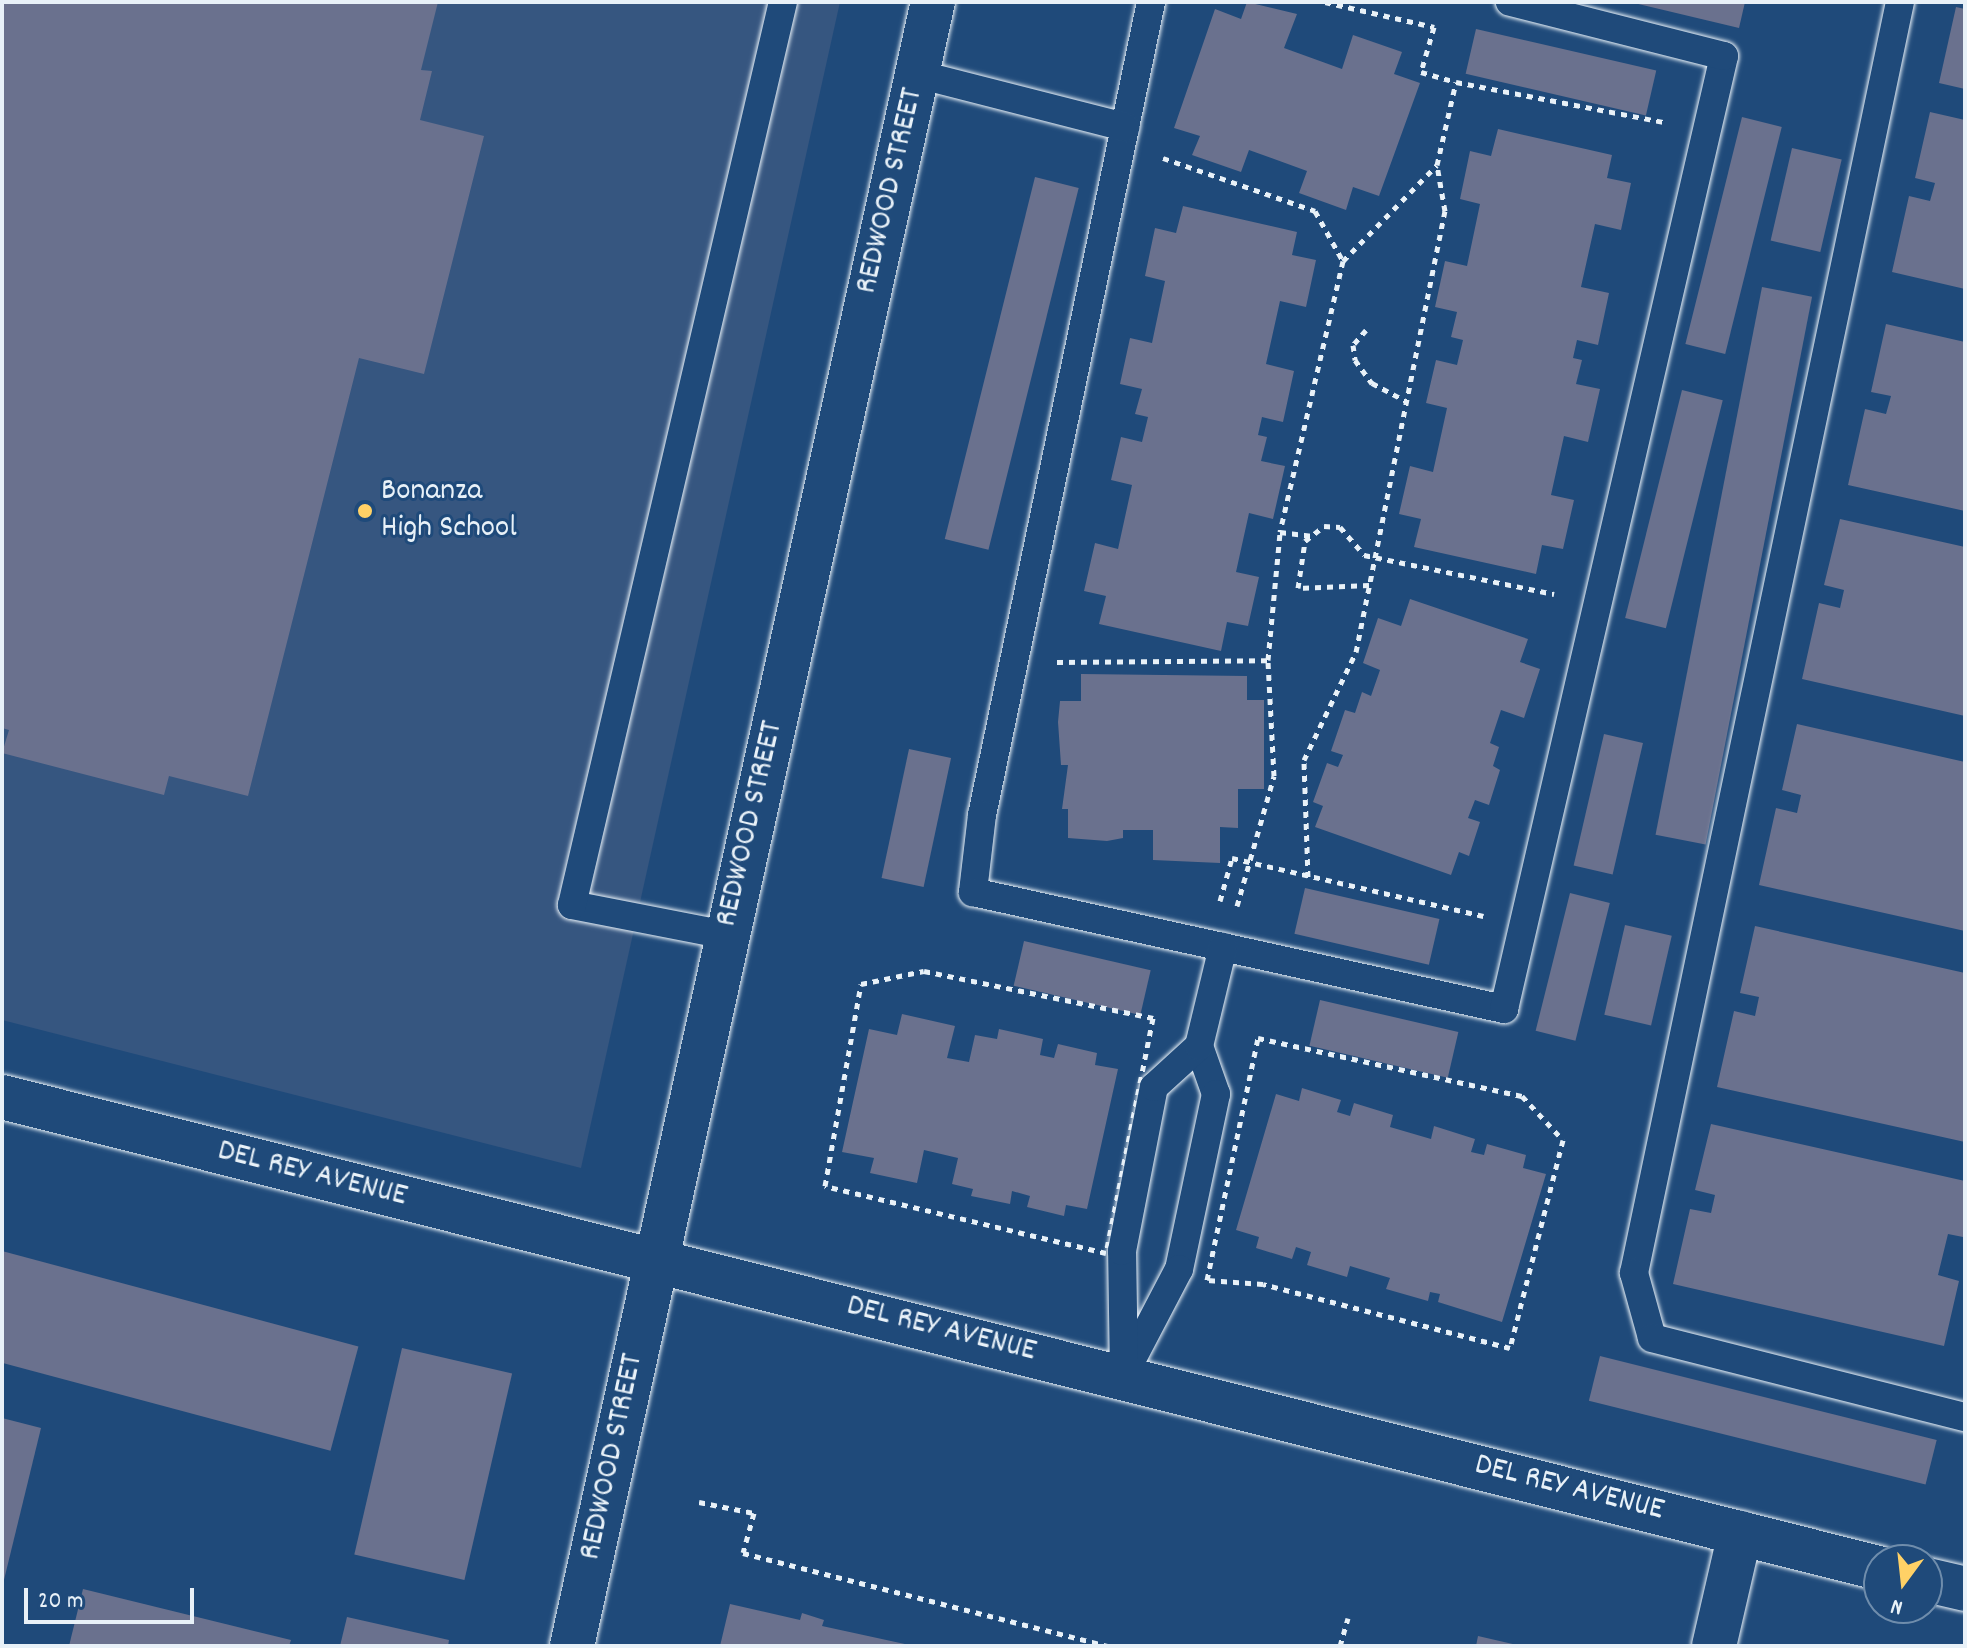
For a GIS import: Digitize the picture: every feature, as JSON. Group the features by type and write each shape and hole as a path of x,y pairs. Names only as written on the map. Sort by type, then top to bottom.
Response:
{"street":[{"name":"REDWOOD STREET","path":"572,1646 654,1261 933,2"},
{"name":"DEL REY AVENUE","path":"2,1097 654,1261 1124,1374 1863,1564"},
{"path":"1714,1646 1740,1533"},
{"path":"1943,1584 1965,1589"}],"lane":[{"path":"726,935 572,905 783,2"},
{"path":"1151,2 1016,653 973,892 1504,1009 1724,56 1510,2"},
{"path":"1900,2 1634,1273 1652,1338 1965,1417"},
{"path":"917,74 1125,127"},
{"path":"1124,1374 1179,1269 1216,1094 1199,1046 1223,947"},
{"path":"1124,1374 1121,1256 1154,1087 1199,1046"}],"path":[{"path":"1325,2 1434,27 1421,72 1456,82 1675,124"},
{"path":"1308,877 1304,760 1356,652 1445,211 1437,165 1456,82"},
{"path":"1161,141 1158,156 1315,211 1343,261"},
{"path":"1223,947 1253,863 1274,776 1268,660 1280,532 1343,261 1437,165"},
{"path":"1366,330 1353,345 1355,360 1372,383 1406,401"},
{"path":"1369,585 1298,588 1311,536 1324,526 1340,527 1348,544 1375,557 1571,598"},
{"path":"1280,532 1311,536"},
{"path":"1016,653 1046,662 1268,660"},
{"path":"1202,903 1218,906 1232,858 1469,917 1500,916"},
{"path":"924,971 1153,1018 1106,1253 825,1186 861,984 924,971"},
{"path":"1258,1038 1522,1096 1563,1140 1510,1348 1263,1284 1207,1280 1258,1038"},
{"path":"699,1502 754,1513 743,1553 1108,1646"},
{"path":"1340,1646 1348,1618"}],"shaded area":[{"name":"Bonanza High School","path":"2,2 840,2 581,1168 2,1020"}],"building":[{"path":"2,2 438,2 421,70 432,71 420,120 484,136 424,374 359,358 248,796 169,776 164,795 2,753 9,730 2,728"},
{"path":"1247,2 1297,14 1284,48 1342,69 1353,35 1402,52 1394,74 1420,83 1379,196 1353,187 1346,210 1299,193 1307,171 1249,150 1241,172 1192,155 1200,136 1174,128 1215,9 1241,19"},
{"path":"1630,2 1745,2 1739,28"},
{"path":"1956,7 1965,9 1965,89 1939,83"},
{"path":"1476,29 1656,71 1646,115 1466,74"},
{"path":"1930,112 1965,120 1965,289 1892,272 1909,196 1930,201 1935,183 1915,178"},
{"path":"1742,117 1782,127 1725,354 1685,344"},
{"path":"1498,129 1612,155 1607,178 1631,183 1621,230 1595,224 1581,287 1609,293 1598,345 1577,340 1573,358 1582,360 1576,384 1600,389 1588,442 1564,436 1551,495 1574,500 1563,549 1542,545 1536,574 1414,547 1421,519 1399,514 1410,466 1433,472 1447,408 1426,403 1436,360 1457,365 1463,340 1451,337 1457,312 1435,307 1445,261 1467,266 1480,204 1460,199 1470,151 1491,156"},
{"path":"1792,148 1842,159 1820,252 1771,241"},
{"path":"1035,177 1079,188 988,550 945,539"},
{"path":"1183,206 1297,232 1292,255 1316,260 1306,307 1280,301 1266,364 1294,371 1283,422 1262,417 1258,435 1267,437 1261,461 1285,466 1273,519 1249,513 1236,572 1259,577 1248,626 1227,622 1221,651 1099,624 1106,596 1084,591 1095,543 1118,549 1132,485 1111,480 1121,437 1142,442 1148,417 1135,414 1142,389 1120,384 1130,338 1152,343 1165,281 1145,276 1155,228 1176,233"},
{"path":"1762,287 1812,297 1706,844 1656,835"},
{"path":"1886,324 1965,342 1965,511 1848,485 1865,409 1886,414 1891,396 1871,392"},
{"path":"1682,390 1723,400 1666,628 1625,618"},
{"path":"1840,519 1965,547 1965,716 1802,679 1819,603 1840,608 1844,590 1824,585"},
{"path":"1410,599 1528,639 1520,662 1540,669 1524,718 1501,710 1490,743 1499,747 1493,766 1500,770 1489,805 1475,800 1468,818 1480,822 1469,856 1459,852 1451,875 1315,827 1323,806 1313,802 1327,763 1338,767 1343,755 1331,751 1345,710 1355,713 1362,692 1371,696 1380,670 1363,663 1378,618 1401,626"},
{"path":"1081,674 1247,676 1247,700 1264,700 1264,789 1238,789 1238,828 1220,827 1220,863 1153,860 1153,830 1123,830 1123,838 1107,841 1068,838 1068,809 1062,809 1068,765 1061,765 1058,722 1060,701 1081,701"},
{"path":"1797,724 1965,762 1965,931 1759,885 1776,808 1797,813 1801,795 1782,790"},
{"path":"1604,734 1643,743 1613,875 1574,866"},
{"path":"909,749 951,758 924,887 882,878"},
{"path":"1305,888 1439,919 1429,965 1294,934"},
{"path":"1570,893 1610,903 1575,1041 1536,1031"},
{"path":"1625,925 1672,936 1651,1025 1604,1015"},
{"path":"1755,926 1965,973 1965,1142 1717,1087 1734,1011 1755,1016 1759,997 1740,993"},
{"path":"1024,941 1151,970 1140,1015 1014,986"},
{"path":"1320,1000 1458,1032 1448,1078 1309,1046"},
{"path":"902,1014 955,1026 947,1058 969,1062 975,1035 997,1039 999,1029 1043,1039 1040,1055 1054,1058 1058,1044 1097,1053 1095,1065 1118,1069 1087,1209 1066,1205 1064,1216 1027,1207 1030,1196 1012,1191 1010,1204 971,1196 973,1189 952,1184 958,1158 924,1150 917,1183 870,1173 874,1158 842,1152 869,1029 897,1035"},
{"path":"1302,1088 1341,1100 1337,1112 1350,1116 1354,1103 1393,1115 1390,1127 1431,1139 1434,1126 1475,1139 1471,1152 1484,1155 1487,1144 1526,1155 1523,1168 1546,1174 1502,1322 1438,1302 1440,1294 1430,1292 1428,1301 1386,1289 1390,1278 1350,1266 1347,1277 1307,1265 1311,1252 1296,1247 1292,1259 1256,1248 1259,1237 1236,1230 1276,1094 1299,1101"},
{"path":"1711,1124 1965,1181 1963,1237 1948,1234 1938,1275 1959,1281 1944,1346 1673,1284 1690,1209 1711,1213 1715,1195 1695,1190"},
{"path":"2,1251 358,1347 330,1451 2,1363"},
{"path":"402,1348 512,1373 464,1580 354,1555"},
{"path":"1600,1356 1937,1440 1926,1485 1589,1401"},
{"path":"2,1418 41,1428 3,1584 2,1584"},
{"path":"83,1589 291,1640 289,1646 69,1646"},
{"path":"730,1604 800,1620 802,1613 824,1620 822,1626 914,1646 720,1646"},
{"path":"347,1617 449,1640 448,1646 340,1646"},
{"path":"1478,1636 1517,1645 1517,1646 1476,1646"}],"place":[{"name":"Bonanza High School","path":"365,511"}]}
